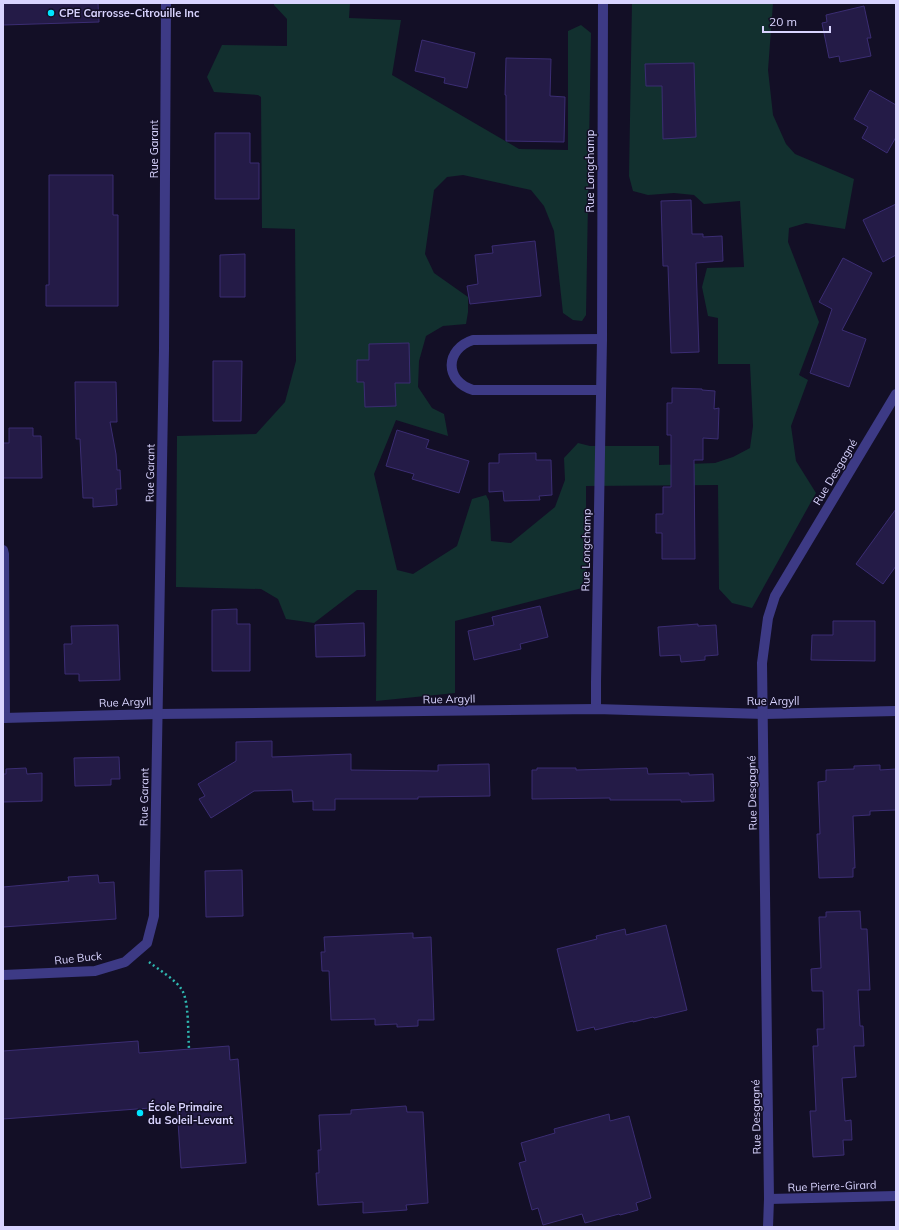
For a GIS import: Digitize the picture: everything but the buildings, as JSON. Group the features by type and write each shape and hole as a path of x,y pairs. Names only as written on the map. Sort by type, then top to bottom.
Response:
{"street":[{"name":"Rue Garant","path":"147,943 154,916 164,343 166,3"},
{"name":"Rue Longchamp","path":"596,709 602,339 603,3"},
{"path":"601,390 472,390 465,388 455,378 452,371 452,364 454,355 458,348 473,340 602,339"},
{"name":"Rue Desgagné","path":"768,1227 764,714 762,663 768,618 775,596 896,394"},
{"path":"3,550 4,718"},
{"name":"Rue Argyll","path":"4,718 158,714 596,709 764,714 896,711"},
{"name":"Rue Buck","path":"3,975 95,971 125,962 147,943"},
{"name":"Rue Pierre-Girard","path":"768,1199 896,1196"}],"path":[{"path":"137,952 177,984 183,991 186,1000 189,1049"}],"green space":[{"path":"274,3 350,3 349,18 401,20 392,75 519,149 568,150 568,31 581,25 591,33 586,315 582,321 573,320 563,313 554,231 544,206 531,190 463,175 447,177 434,190 425,254 434,273 468,297 466,324 443,326 426,336 419,361 418,387 432,408 444,414 448,436 396,420 374,474 397,570 413,574 457,546 472,499 486,495 489,501 491,541 511,543 555,507 565,480 564,458 578,443 590,446 659,446 659,465 715,463 733,457 750,448 753,426 750,364 718,364 718,318 708,316 702,287 707,268 744,267 740,201 704,204 694,195 674,193 648,195 633,191 629,176 632,3 773,3 768,70 773,115 786,144 795,154 854,179 845,229 806,223 789,228 788,242 819,322 799,375 808,380 791,426 796,461 816,493 752,608 732,603 719,589 718,485 586,486 586,587 455,621 455,693 376,701 377,590 357,590 314,623 286,619 278,599 261,589 176,587 177,436 256,434 285,402 296,361 295,229 262,228 261,97 258,95 214,92 207,77 222,45 287,46 287,19 274,5"}],"place":[{"name":"CPE Carrosse-Citrouille Inc","path":"51,13"},
{"name":"École Primaire du Soleil-Levant","path":"140,1113"}]}
